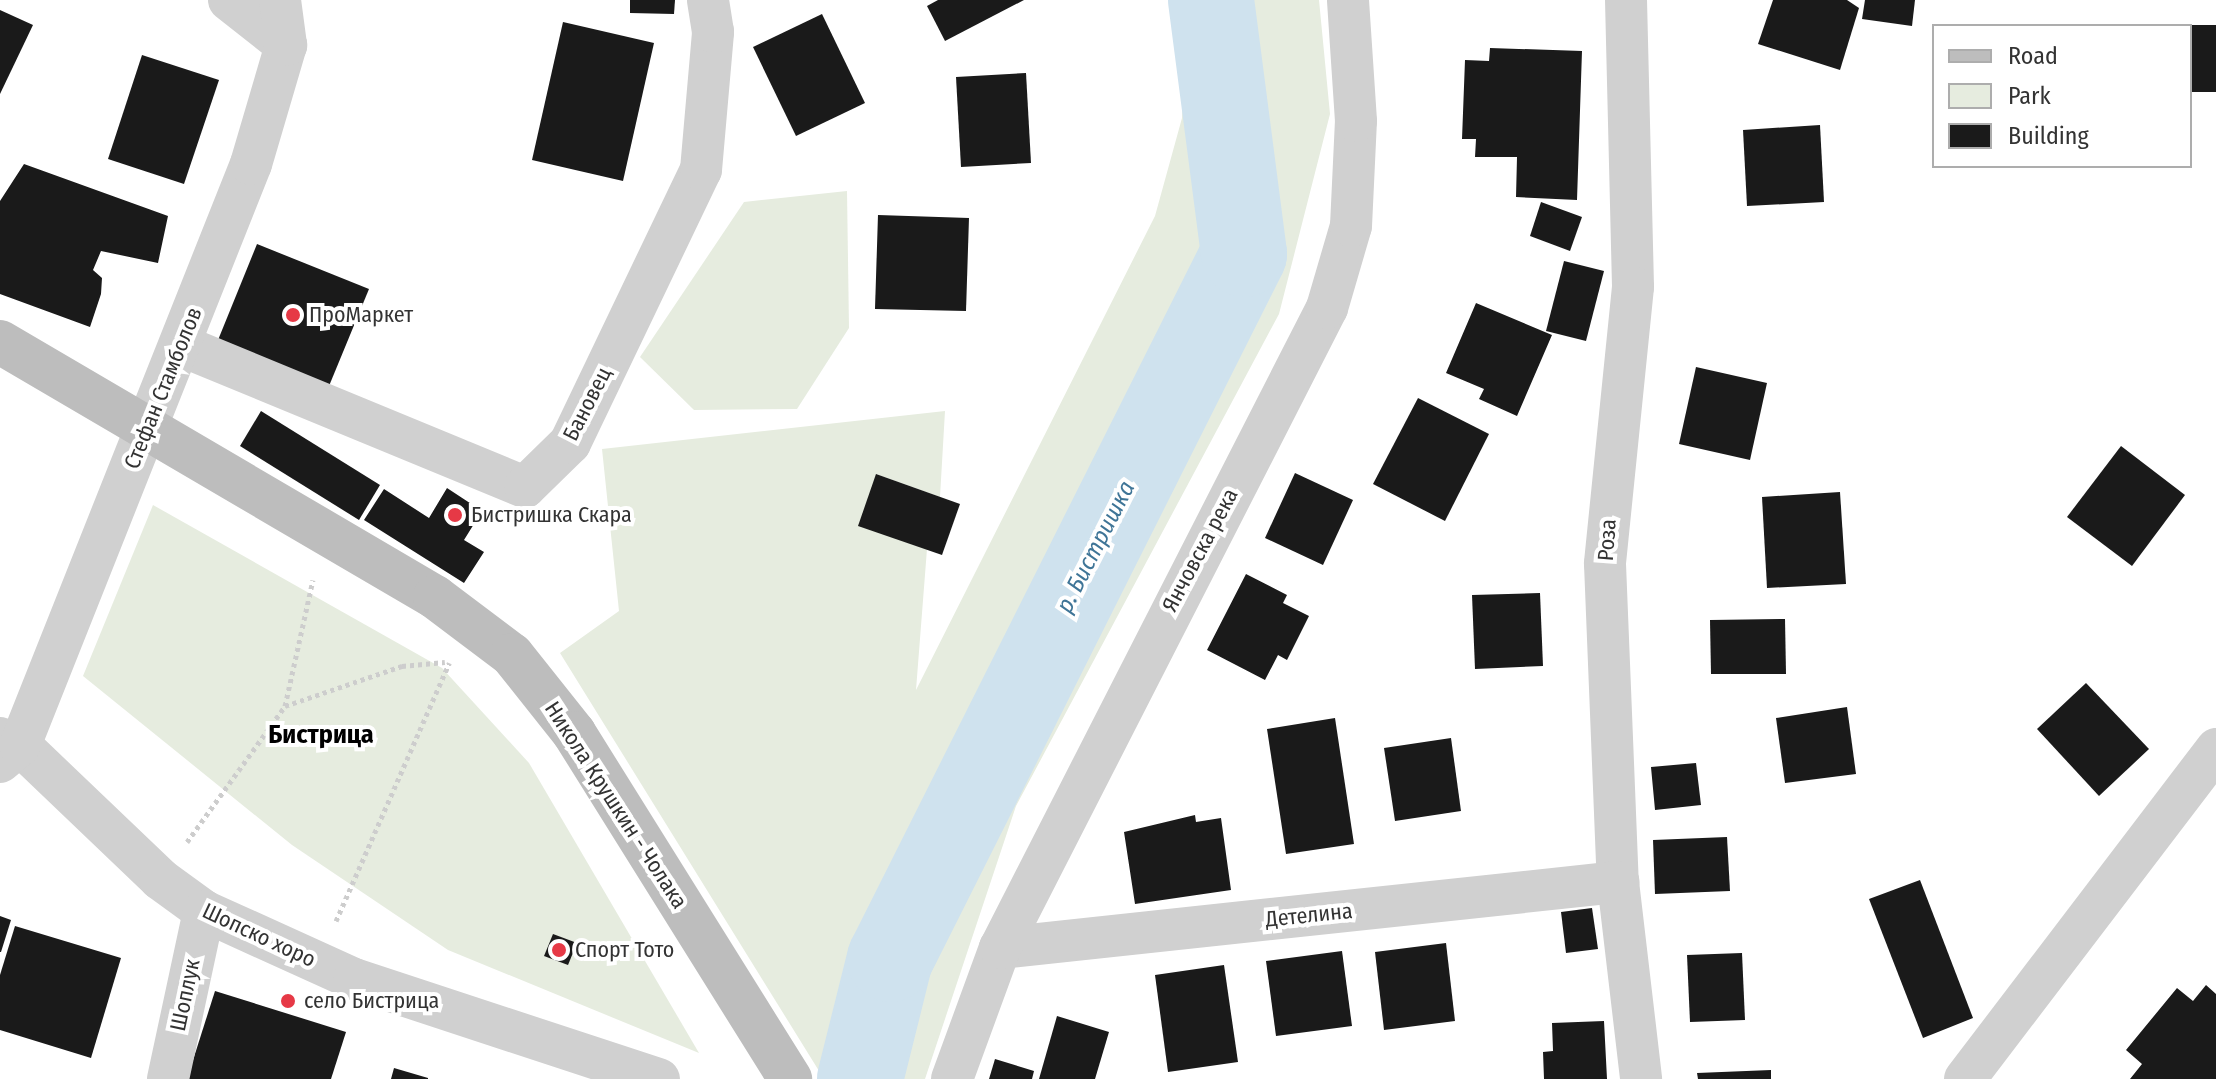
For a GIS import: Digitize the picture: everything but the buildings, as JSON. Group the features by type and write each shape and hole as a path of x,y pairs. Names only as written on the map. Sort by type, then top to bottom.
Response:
{"street":[{"path":"229,0 286,45"},
{"name":"Стефан Стамболов","path":"7,748 148,426 251,164 286,45 280,0"},
{"name":"Бановец","path":"180,345 525,487 570,443 701,170 713,32 708,0"},
{"name":"Янчовска река","path":"952,1079 1000,948 1327,308 1351,226 1356,121 1348,0"},
{"name":"Роза","path":"1626,0 1633,287 1605,564 1618,882 1641,1079"},
{"name":"Никола Крушкин - Чолака","path":"0,342 435,597 512,655 574,733 790,1079"},
{"name":"Шопско хоро","path":"7,748 160,879 204,911 319,963 659,1079"},
{"path":"1965,1079 2216,749"},
{"name":"Детелина","path":"1000,948 1618,882"},
{"name":"Шоплук","path":"168,1079 204,911"}],"path":[{"path":"160,879 285,706 326,532"},
{"path":"285,706 402,666 450,662 319,963"}],"green space":[{"path":"1186,0 1319,0 1330,114 1279,314 1016,806 925,1079 824,1079 560,653 619,611 602,449 945,411 940,497 876,474 927,549 916,690 1155,216 1182,118"},
{"path":"847,191 849,328 797,409 694,410 640,357 744,202"},
{"path":"153,505 442,668 529,763 699,1053 448,950 292,845 83,676"}],"waterway":[{"name":"р. Бистришка","path":"860,1079 890,959 1244,254 1211,0"}],"place":[{"name":"ПроМаркет","path":"293,315"},
{"name":"Бистришка Скара","path":"455,515"},
{"name":"Спорт Тото","path":"559,950"},
{"name":"село Бистрица","path":"288,1001"}],"district":[{"name":"Бистрица","path":"321,735"}]}
